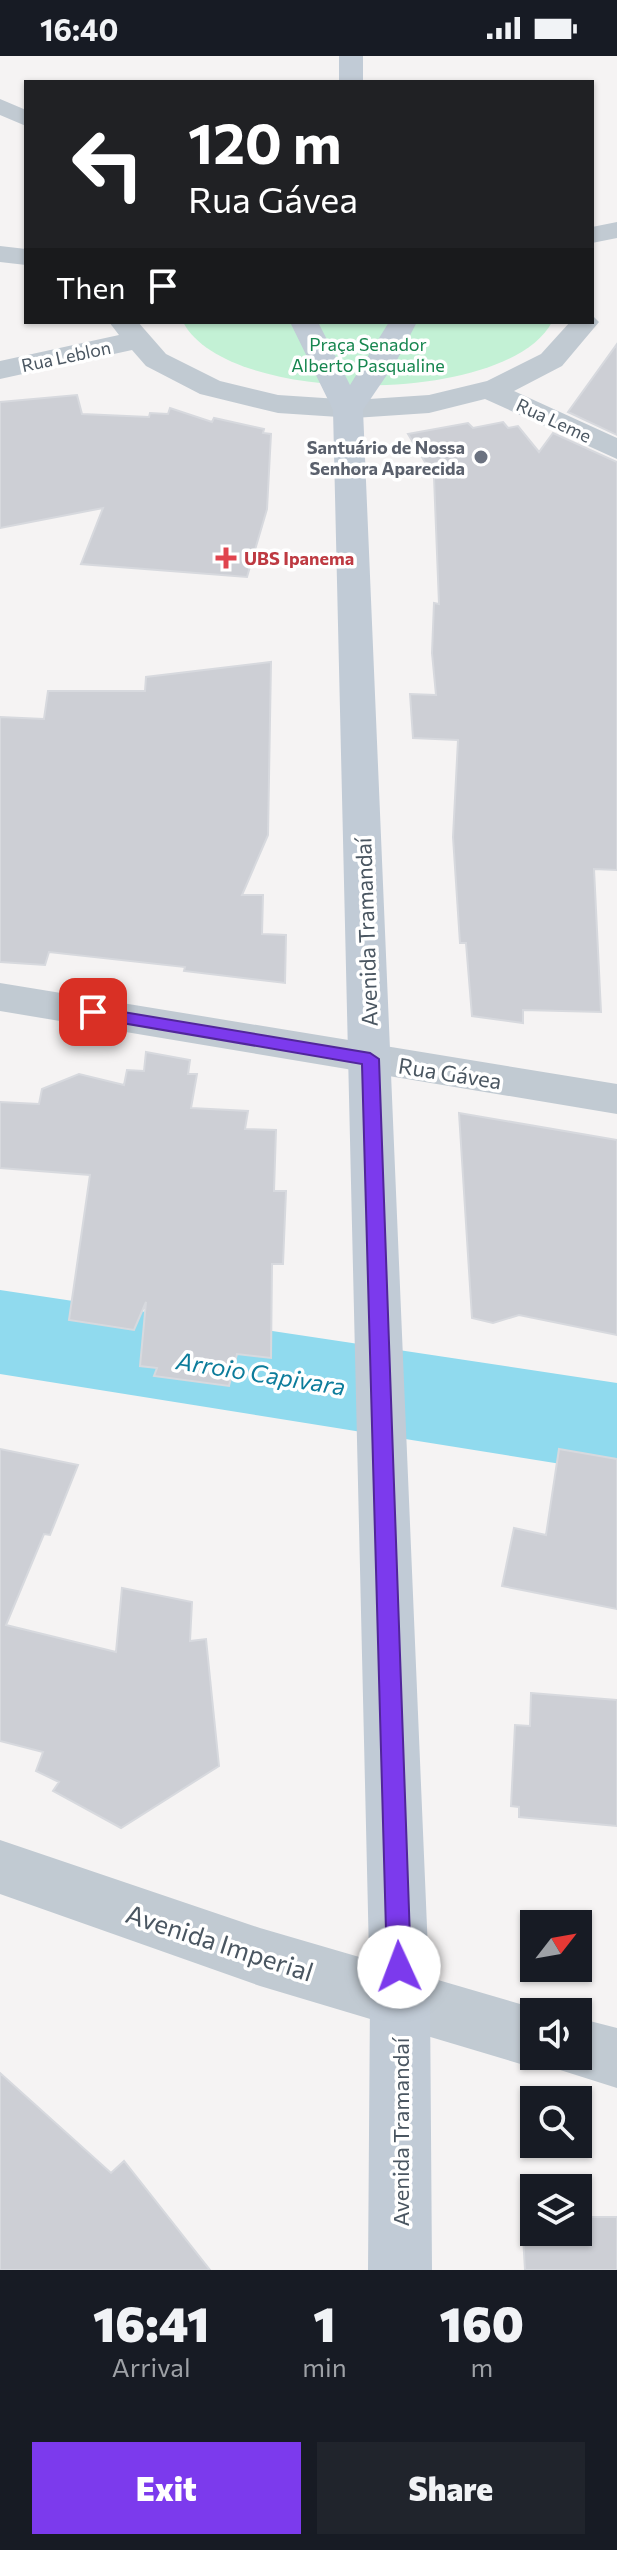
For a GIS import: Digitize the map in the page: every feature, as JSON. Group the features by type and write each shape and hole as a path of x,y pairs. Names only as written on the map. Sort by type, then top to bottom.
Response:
{"main road":[{"path":"351,56 351,80"},
{"name":"Avenida Tramandaí","path":"305,324 348,410 400,1998 400,2270"},
{"path":"348,410 383,360 402,324"},
{"path":"320,354 333,363 353,368 374,365 383,360"}],"street":[{"path":"0,106 24,118"},
{"path":"594,235 617,230"},
{"path":"0,254 24,257"},
{"path":"127,332 167,368 217,390 279,405 348,410 423,406 491,391 544,368 577,340 587,324"},
{"name":"Rua Leblon","path":"0,370 127,332"},
{"name":"Rua Leme","path":"491,391 617,450"},
{"name":"Rua Gávea","path":"0,997 617,1099"},
{"name":"Avenida Imperial","path":"0,1867 260,1957 520,2034"},
{"path":"592,2052 617,2058"}],"green space":[{"name":"Praça Senador Alberto Pasqualine","path":"185,324 550,324 525,350 482,369 428,381 368,385 307,382 253,370 210,350"}],"building":[{"path":"617,344 617,435 568,412"},
{"path":"77,395 82,414 149,417 150,413 168,414 170,408 212,422 214,418 264,429 263,433 271,434 267,509 247,577 81,564 103,508 0,528 0,402"},
{"path":"503,422 508,428 518,426 539,452 553,433 617,462 617,870 594,869 601,1012 523,1010 523,1023 472,1016 466,943 460,943 453,837 458,740 413,738 410,694 436,695 432,653 434,603 439,604 434,477 408,434 468,423 473,428"},
{"path":"271,662 268,835 242,895 263,895 262,934 286,935 285,983 184,971 185,967 49,952 45,965 0,962 0,717 44,719 48,691 145,691 146,677"},
{"path":"146,1052 190,1060 188,1074 197,1074 191,1108 248,1111 245,1129 276,1130 274,1191 286,1191 283,1264 272,1264 271,1358 237,1354 229,1386 154,1376 157,1368 140,1366 146,1302 134,1330 69,1320 90,1175 0,1168 0,1102 39,1104 42,1089 79,1074 124,1085 127,1070 144,1071"},
{"path":"459,1113 617,1140 617,1335 519,1315 493,1323 472,1318"},
{"path":"0,1449 78,1465 50,1535 44,1534 6,1625 116,1652 122,1588 192,1602 190,1641 206,1639 219,1766 121,1828 53,1791 59,1782 36,1771 43,1752 0,1741"},
{"path":"559,1449 617,1459 617,1609 502,1586 514,1528 546,1535"},
{"path":"531,1693 617,1700 617,1826 519,1817 519,1807 511,1806 515,1725 530,1726"},
{"path":"0,2073 111,2173 124,2161 210,2270 0,2270"},
{"path":"592,2217 617,2217 617,2270 525,2270 524,2246 592,2246"}],"waterway":[{"name":"Arroio Capivara","path":"0,1332 617,1428"}],"place":[{"name":"Santuário de Nossa Senhora Aparecida","path":"481,457"},
{"name":"UBS Ipanema","path":"226,558"}],"route":[{"path":"93,1012 370,1059 399,1967"}]}
